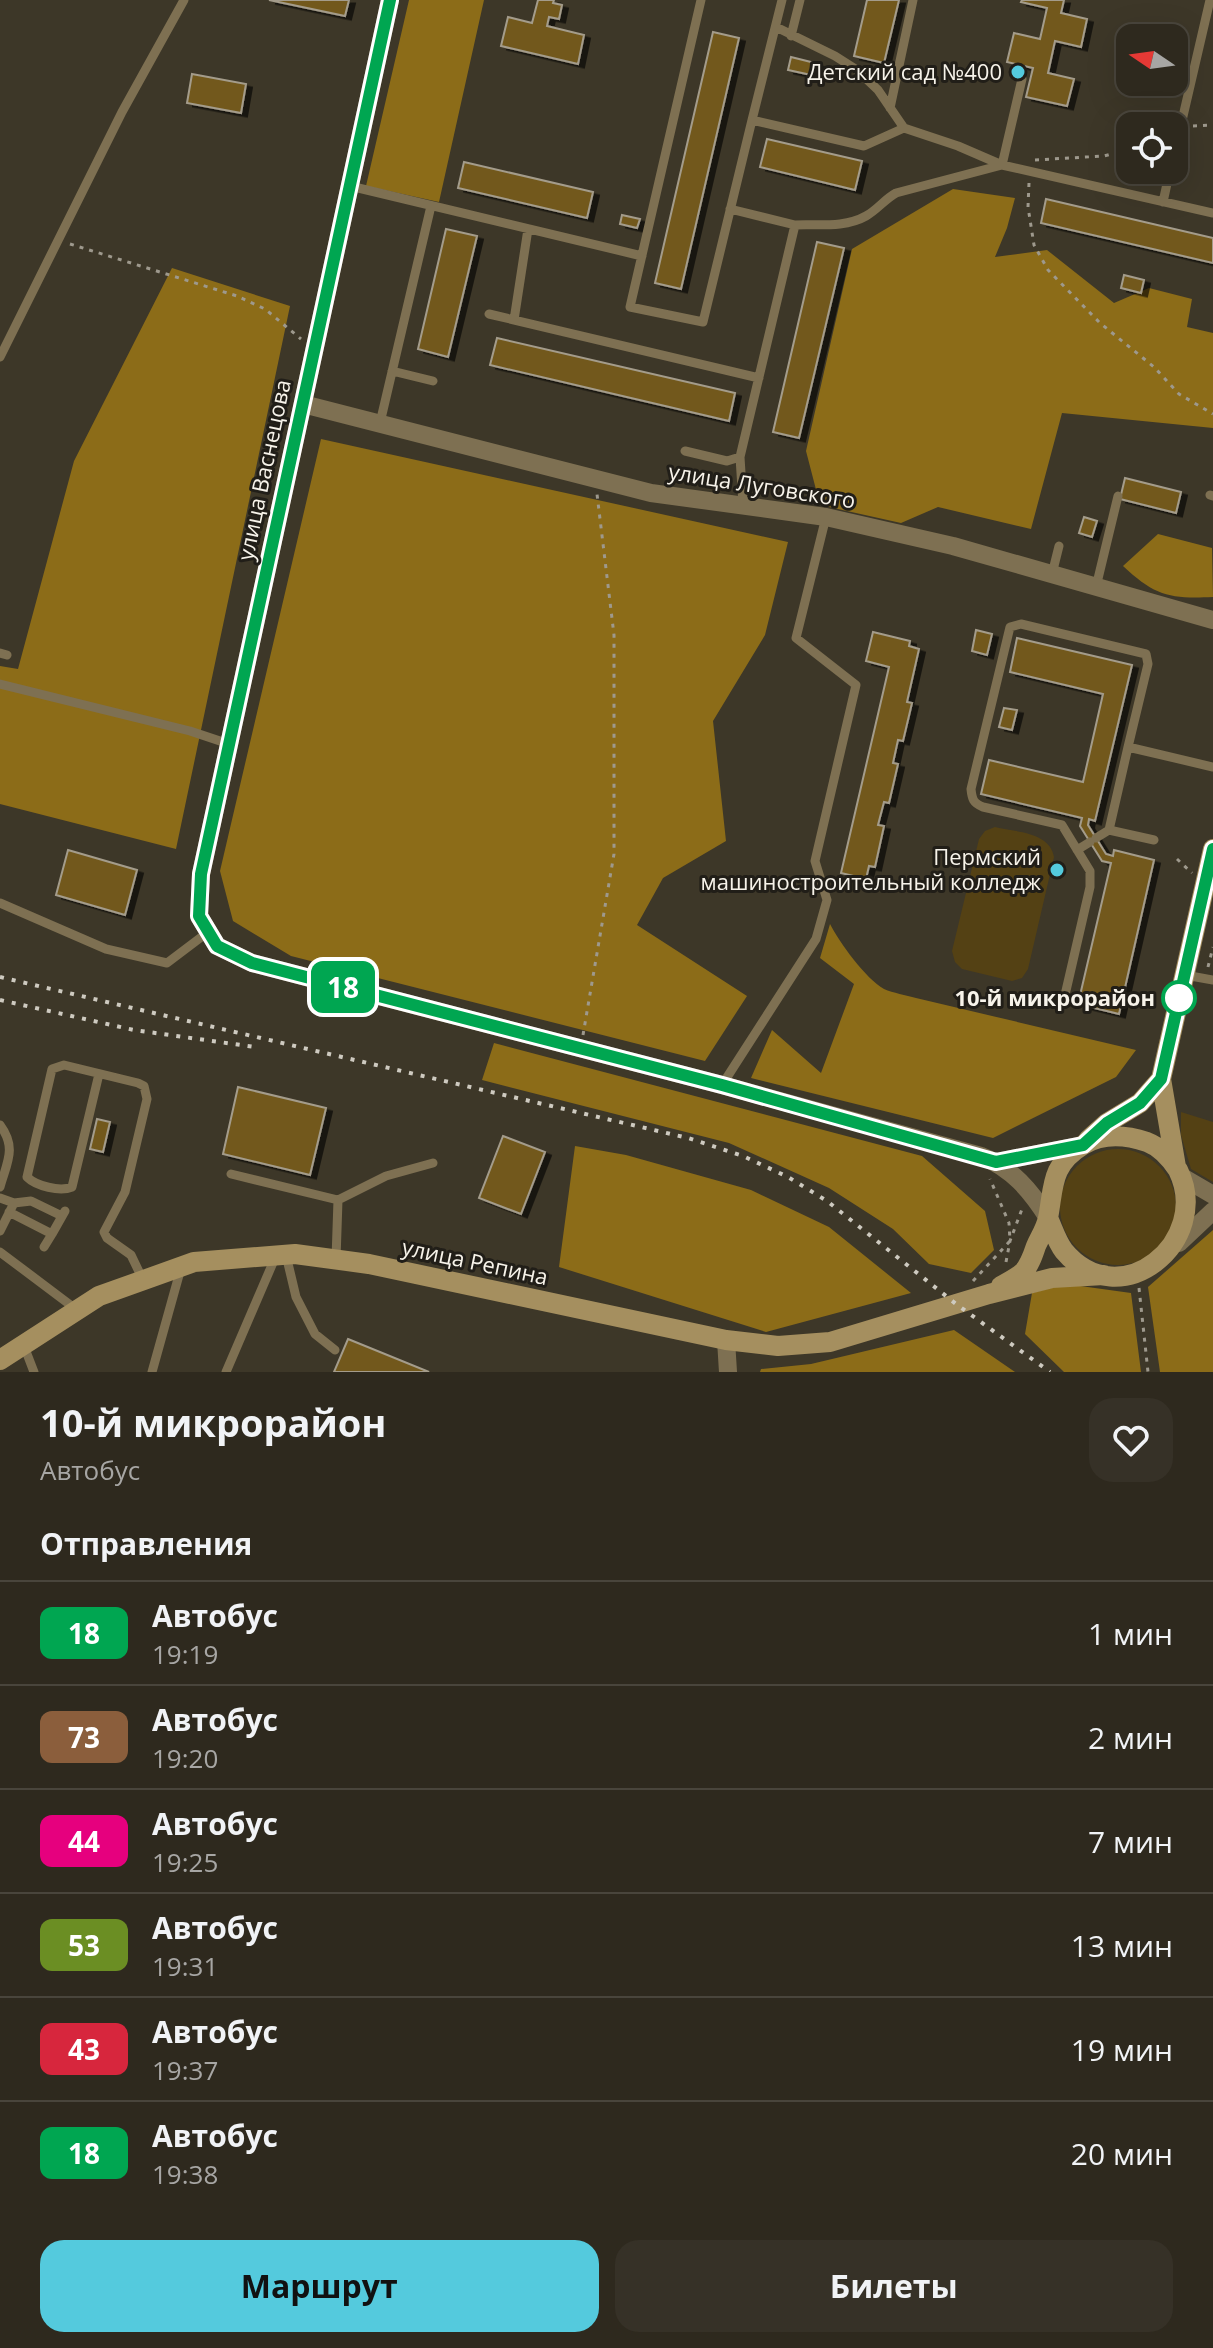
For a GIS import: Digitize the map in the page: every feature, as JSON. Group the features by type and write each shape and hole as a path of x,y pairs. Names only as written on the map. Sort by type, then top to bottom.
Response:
{"street":[{"name":"улица Васнецова","path":"213,939 199,916 201,874 390,0"},
{"name":"улица Луговского","path":"303,404 651,493 826,517 953,546 1213,620"},
{"path":"1179,1243 1187,1223 1189,1201 1180,1173 1161,1079 1213,849"},
{"path":"213,939 252,963 722,1085 992,1167 1032,1192 1062,1249 1079,1265 1104,1275"},
{"path":"980,1288 1024,1272 1048,1218 1053,1181 1065,1160 1107,1123 1140,1103 1161,1079"},
{"path":"992,1167 1105,1137 1129,1136 1152,1144 1170,1158 1180,1173 1213,1195"},
{"path":"980,1288 1052,1278 1121,1277 1142,1273 1163,1261 1213,1211"},
{"name":"улица Репина","path":"0,1360 99,1296 194,1262 281,1255 385,1267 726,1340 778,1346 830,1342 956,1304 980,1288"},
{"path":"726,1340 728,1372"}],"lane":[{"path":"0,357 122,112 184,0"},
{"path":"701,0 630,307 703,322 782,0"},
{"path":"791,36 800,0"},
{"path":"890,108 913,0"},
{"path":"1184,112 1210,0"},
{"path":"776,27 857,70 878,90 904,128 1003,165 1213,213"},
{"path":"1003,165 1022,79"},
{"path":"752,120 864,146 904,128"},
{"path":"730,209 795,225 850,223 869,215 883,200 896,193 1003,165"},
{"path":"1163,202 1167,184"},
{"path":"348,186 642,256"},
{"path":"380,423 431,206"},
{"path":"743,505 740,457 795,225"},
{"path":"514,320 528,229"},
{"path":"489,314 759,378"},
{"path":"392,371 433,381"},
{"path":"685,451 727,461 740,457"},
{"path":"1096,587 1118,496"},
{"path":"722,1085 816,939 827,900 815,861 856,685 796,638 826,517"},
{"path":"1052,574 1059,546"},
{"path":"1065,995 1090,871 1062,825 983,807 975,804 972,798 975,773 1010,627 1021,624 1146,654 1148,664 1109,830"},
{"path":"0,684 190,731 230,744"},
{"path":"1128,747 1213,767"},
{"path":"1077,850 1109,830 1154,840"},
{"path":"0,903 106,949 167,963 213,939"},
{"path":"1185,975 1213,980"},
{"path":"99,1074 72,1187 62,1189 29,1181 27,1171 52,1069 64,1065 138,1083 147,1091 125,1192 104,1232 107,1238 131,1255 143,1280"},
{"path":"0,1125 8,1135 11,1146 0,1187"},
{"path":"231,1174 338,1200 386,1176 433,1163"},
{"path":"0,1198 52,1234"},
{"path":"336,1259 338,1200"},
{"path":"0,1231 12,1208 31,1201 64,1214 44,1247"},
{"path":"0,1252 77,1310"},
{"path":"281,1255 296,1297 315,1334 335,1350"},
{"path":"226,1372 281,1255"},
{"path":"152,1372 182,1267"},
{"path":"23,1343 34,1372"}],"path":[{"path":"1003,165 1116,153"},
{"path":"1030,171 1028,207 1034,245 1048,270 1100,323 1154,367 1179,394 1213,414"},
{"path":"59,240 237,296 265,309 314,351"},
{"path":"580,1048 614,854 614,635 595,478"},
{"path":"1177,859 1194,876"},
{"path":"1208,967 1213,947"},
{"path":"980,1288 1010,1241 1009,1223 992,1167"},
{"path":"1000,1272 1007,1260 1010,1241 1022,1209"},
{"path":"1142,1273 1139,1289 1148,1372"}],"shaded area":[{"path":"409,0 484,0 439,202 366,186"},
{"path":"953,189 1015,198 995,257 1047,250 1114,303 1149,288 1192,299 1187,327 1213,333 1213,428 1062,413 1031,529 938,507 901,523 820,505 806,451 852,249"},
{"path":"172,268 290,306 176,849 0,804 0,666 18,669 74,461"},
{"path":"321,439 788,542 765,635 713,721 726,841 663,878 637,925 747,996 705,1061 291,956 233,921 220,871"},
{"path":"1158,534 1212,548 1213,597 1164,594 1145,584 1123,566"},
{"path":"995,827 1039,838 1046,842 1054,857 1028,969 1022,978 1012,981 962,969 955,962 952,951 979,839 985,831"},
{"path":"830,924 854,960 884,989 1136,1050 1116,1077 993,1138 751,1078 772,1030 821,1073 854,984 820,958"},
{"path":"494,1043 922,1156 985,1211 994,1250 971,1273 929,1264 893,1229 829,1188 729,1143 482,1080"},
{"path":"1181,1112 1213,1122 1213,1182 1191,1169 1181,1135"},
{"path":"575,1146 626,1155 751,1190 829,1227 911,1293 766,1332 559,1267"},
{"path":"1118,1149 1140,1154 1159,1166 1171,1185 1176,1207 1171,1229 1159,1248 1140,1260 1118,1265 1096,1260 1077,1248 1065,1229 1060,1207 1065,1185 1077,1166 1096,1154"},
{"path":"1213,1230 1213,1372 1160,1372 1148,1287"},
{"path":"1066,1284 1131,1293 1141,1372 1064,1372 1025,1334 1032,1293"},
{"path":"954,1330 1015,1372 760,1372 761,1369 811,1364"}],"building":[{"path":"269,0 349,0 345,16"},
{"path":"538,0 554,0 553,3 562,5 559,19 549,17 547,26 584,35 578,64 501,46 508,17 532,23"},
{"path":"867,0 899,0 884,63 854,56"},
{"path":"1022,0 1064,0 1061,13 1087,19 1081,47 1055,41 1048,73 1074,79 1067,106 1026,97 1033,68 1007,62 1014,33 1040,39 1047,8"},
{"path":"713,32 739,38 681,289 655,283"},
{"path":"791,57 819,64 816,76 788,70"},
{"path":"192,74 246,84 241,113 187,103"},
{"path":"767,139 862,161 855,190 760,167"},
{"path":"464,162 593,192 587,218 458,188"},
{"path":"1046,199 1213,238 1213,263 1041,223"},
{"path":"622,215 640,219 637,228 620,224"},
{"path":"446,229 477,236 448,357 418,349"},
{"path":"817,242 844,248 799,438 773,432"},
{"path":"1124,275 1144,280 1141,293 1121,288"},
{"path":"497,338 735,393 729,421 490,365"},
{"path":"1125,478 1181,492 1176,513 1120,499"},
{"path":"1084,517 1097,521 1092,537 1079,533"},
{"path":"976,630 992,634 987,655 972,651"},
{"path":"873,632 910,641 909,646 919,649 907,702 912,703 903,741 898,740 893,763 898,764 889,803 884,802 878,825 884,826 875,867 869,866 866,879 841,873 889,667 866,661"},
{"path":"1017,638 1132,665 1095,821 1089,819 1088,825 1106,854 1113,856 1114,850 1154,860 1119,1014 1078,1004 1111,863 1102,861 1080,826 1082,818 981,794 989,760 1083,782 1103,694 1010,672"},
{"path":"1004,708 1017,710 1012,730 999,727"},
{"path":"68,850 137,870 125,915 56,895"},
{"path":"238,1087 326,1108 310,1175 223,1154"},
{"path":"97,1119 110,1122 103,1152 90,1149"},
{"path":"503,1136 545,1152 521,1214 479,1198"},
{"path":"348,1339 429,1372 334,1372"}],"railway":[{"path":"0,977 688,1138 743,1156 788,1177 827,1201 956,1304 1050,1372"},
{"path":"0,1000 134,1030 255,1047"}],"bus line":[{"name":"18","path":"390,0 201,874 199,916 217,946 252,963 722,1085 996,1162 1083,1145 1107,1123 1140,1103 1161,1079 1213,849"}],"place":[{"name":"Детский сад №400","path":"1018,72"},
{"name":"Пермский машиностроительный колледж","path":"1057,870"},
{"name":"10-й микрорайон","path":"1179,998"}]}
